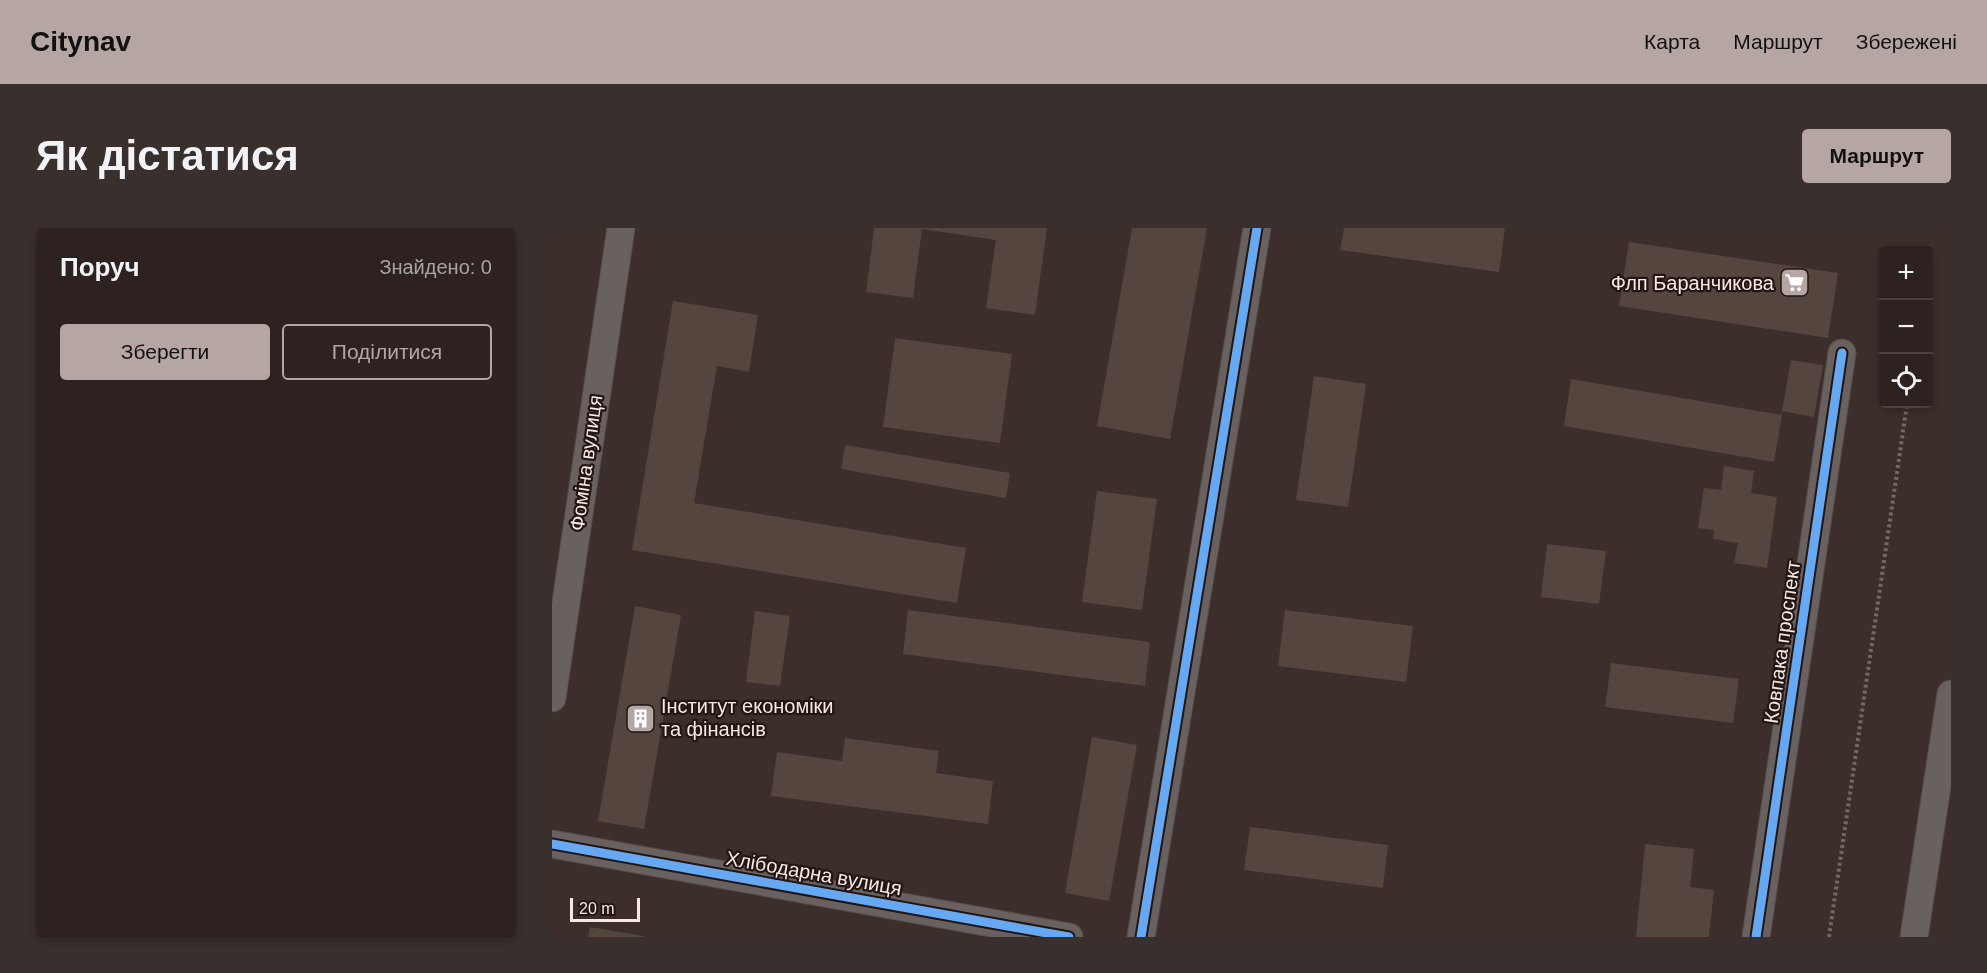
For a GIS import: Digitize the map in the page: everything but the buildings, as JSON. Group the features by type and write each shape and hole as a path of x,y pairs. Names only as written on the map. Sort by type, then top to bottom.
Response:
{"street":[{"name":"Фоміна вулиця","path":"552,698 621,228"},
{"path":"1141,937 1257,228"},
{"name":"Ковпака проспект","path":"1756,937 1842,353"},
{"path":"1914,937 1951,694"},
{"name":"Хлібодарна вулиця","path":"552,844 1069,937"}],"path":[{"path":"1828,937 1906,408"}],"cycle path":[{"path":"1141,937 1257,228"},
{"path":"1756,937 1842,353"},
{"path":"552,844 1069,937"}],"place":[{"name":"Флп Баранчикова","path":"1795,283"},
{"name":"Інститут економіки та фінансів","path":"640,718"}]}
